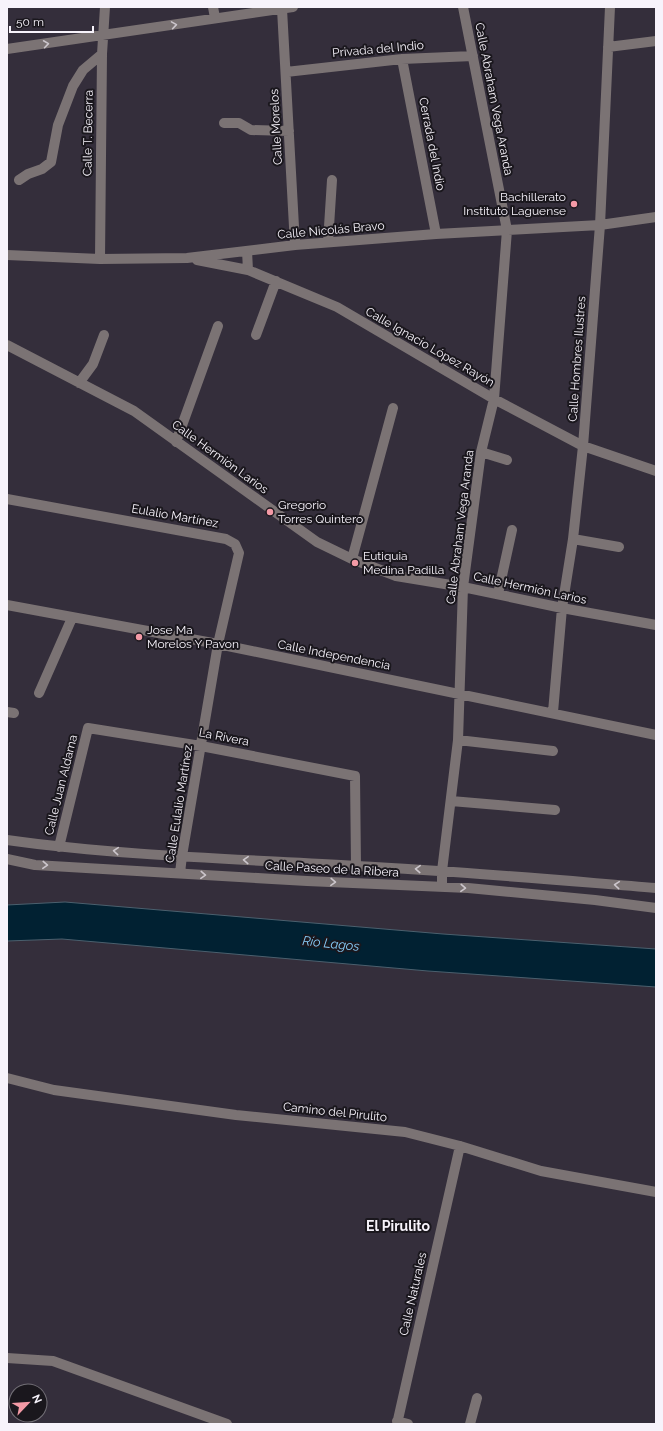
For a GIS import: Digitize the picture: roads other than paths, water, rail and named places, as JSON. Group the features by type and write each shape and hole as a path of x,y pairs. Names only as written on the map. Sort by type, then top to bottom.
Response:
{"street":[{"name":"Calle T. Becerra","path":"100,259 102,54 105,7"},
{"path":"213,7 215,18"},
{"path":"7,50 104,36 256,10 293,7"},
{"name":"Calle Abraham Vega Aranda","path":"442,887 442,871 458,740 461,694 463,587 480,452 494,399 507,230 463,7"},
{"name":"Calle Hombres Ilustres","path":"553,712 562,608 573,538 583,446 600,224 610,7"},
{"name":"Calle Morelos","path":"282,9 295,245"},
{"path":"608,47 656,41"},
{"path":"19,180 28,174 42,169 51,162 58,125 73,86 83,70 102,54"},
{"name":"Privada del Indio","path":"286,72 402,59 473,56"},
{"name":"Cerrada del Indio","path":"402,59 436,234"},
{"path":"224,122 239,123 251,130 289,131"},
{"path":"328,242 332,180"},
{"name":"Calle Nicolás Bravo","path":"7,255 100,259 187,258 328,242 600,224 656,217"},
{"path":"247,251 248,270"},
{"name":"Calle Ignacio López Rayón","path":"187,258 248,270 337,307 494,399 583,446 656,471"},
{"path":"256,335 276,281"},
{"path":"176,442 218,326"},
{"path":"79,383 93,364 104,335"},
{"name":"Calle Hermión Larios","path":"7,345 134,411 317,542 352,560 396,576 463,587 562,608 656,625"},
{"path":"352,560 393,408"},
{"path":"480,452 508,460"},
{"name":"Eulalio Martínez","path":"7,499 226,539 235,544 239,553 218,644"},
{"path":"498,594 512,530"},
{"path":"573,538 619,547"},
{"name":"Calle Independencia","path":"7,605 218,644 656,734"},
{"path":"39,693 72,618"},
{"name":"Calle Eulalio Martínez","path":"180,873 218,644"},
{"name":"La Rivera","path":"88,728 201,746 355,776 356,866"},
{"name":"Calle Juan Aldama","path":"59,847 88,728"},
{"path":"458,740 553,751"},
{"path":"451,801 555,810"},
{"name":"Calle Paseo de la Ribera","path":"7,840 59,847 238,860 442,871 656,888"},
{"name":"Calle Paseo de la Ribera","path":"7,859 35,865 299,881 468,888 595,900 656,908"},
{"name":"Camino del Pirulito","path":"7,1078 54,1090 236,1115 405,1132 460,1146 541,1171 656,1192"},
{"name":"Calle Naturales","path":"397,1423 460,1146"},
{"path":"7,1358 53,1361 227,1424"},
{"path":"470,1424 477,1398"},
{"path":"397,1423 408,1424"}],"water":[{"name":"Río Lagos","path":"65,902 443,934 656,949 656,987 428,971 62,939 7,941 7,905"}],"place":[{"name":"Bachillerato Instituto Laguense","path":"574,204"},
{"name":"Gregorio Torres Quintero","path":"270,512"},
{"name":"Eutiquia Medina Padilla","path":"355,563"},
{"name":"Jose Ma Morelos Y Pavon","path":"139,637"}],"district":[{"name":"El Pirulito","path":"398,1226"}]}
